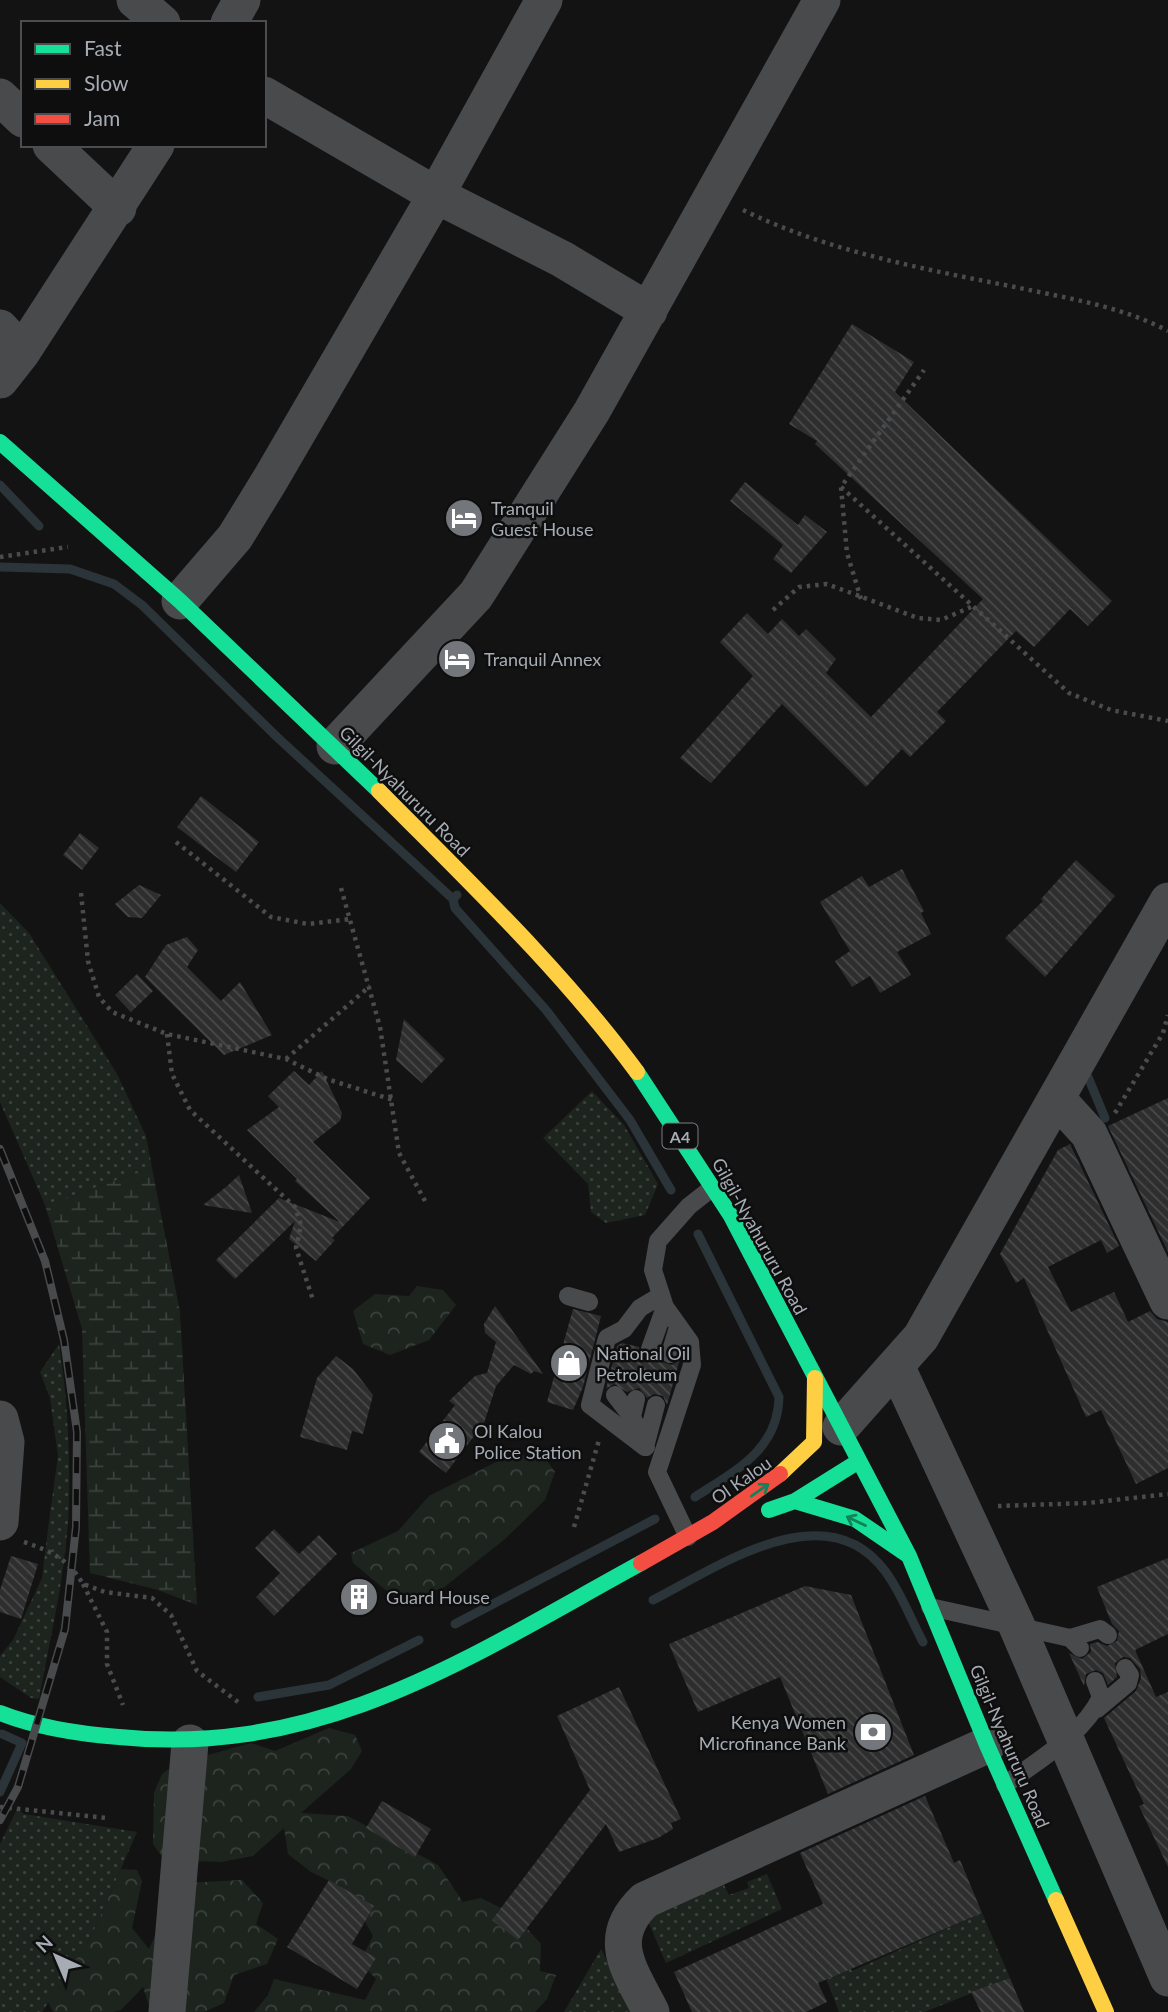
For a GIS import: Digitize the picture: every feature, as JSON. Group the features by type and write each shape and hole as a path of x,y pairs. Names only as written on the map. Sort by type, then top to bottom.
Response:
{"main road":[{"name":"Gilgil-Nyahururu Road","path":"0,442 180,601 335,746 533,947 602,1027 661,1105 731,1216 909,1556 987,1745 1106,2012"},
{"name":"Ol Kalou","path":"696,1533 789,1470 814,1442 815,1378"},
{"name":"Ol Kalou","path":"696,1533 795,1501 859,1461"},
{"path":"795,1501 855,1519 909,1556"},
{"path":"0,1713 38,1726 135,1742 190,1743 303,1727 389,1698 449,1670 696,1533"}],"street":[{"path":"135,0 160,21"},
{"path":"230,21 242,0"},
{"path":"180,601 235,537 436,195 544,0"},
{"path":"335,746 476,595 592,411 822,0"},
{"path":"266,95 436,195 562,259 649,311"},
{"path":"0,97 21,116"},
{"path":"53,147 118,208"},
{"path":"0,380 11,340 118,208 155,147"},
{"path":"841,1427 897,1368 921,1337 1168,901"},
{"path":"1057,1099 1092,1140 1168,1301"},
{"path":"897,1368 1016,1624 1168,1978"},
{"path":"0,1419 6,1442 6,1531"},
{"path":"167,2012 190,1743"},
{"path":"652,2012 623,1956 627,1923 645,1900 987,1745"}],"lane":[{"path":"657,1472 692,1365 690,1342 663,1301 653,1270 658,1241 689,1206 712,1188"},
{"path":"568,1296 589,1302"},
{"path":"645,1447 590,1405 607,1338 624,1329 640,1308 663,1301"},
{"path":"650,1349 663,1301"},
{"path":"628,1344 640,1308"},
{"path":"670,1354 678,1326"},
{"path":"615,1395 634,1408 645,1447 657,1472 696,1533"},
{"path":"645,1447 656,1405"},
{"path":"930,1607 1016,1624 1075,1643 1100,1629 1108,1635"},
{"path":"1005,1785 1066,1739 1128,1683 1130,1675 1125,1668"},
{"path":"1095,1681 1101,1697 1095,1712"}],"path":[{"path":"713,195 780,228 872,256 1143,317 1168,331"},
{"path":"861,599 847,553 841,487 924,370"},
{"path":"841,487 1069,693 1111,710 1168,721"},
{"path":"0,557 112,541"},
{"path":"773,610 799,587 827,584 861,599 918,618 941,620 971,607"},
{"path":"176,842 271,917 308,924 350,919"},
{"path":"341,888 370,986 393,1100 399,1153 425,1201"},
{"path":"81,893 88,961 99,997 112,1012 167,1034 286,1059 327,1079 393,1100"},
{"path":"286,1059 370,986"},
{"path":"1092,1140 1118,1109 1163,1033 1168,1015"},
{"path":"167,1034 172,1074 190,1110 295,1206 301,1225 296,1248 313,1300"},
{"path":"574,1527 606,1418"},
{"path":"961,1507 1088,1503 1168,1493"},
{"path":"6,1531 52,1551 72,1566 107,1632 107,1664 135,1742"},
{"path":"82,1584 105,1591 152,1598 171,1615 197,1671 221,1692 283,1730"},
{"path":"0,1807 107,1818"}],"green space":[{"path":"0,903 29,933 117,1074 146,1136 152,1168 45,1205 0,1102"},
{"path":"592,1091 624,1125 658,1184 645,1215 606,1223 591,1212 588,1184 543,1138"},
{"path":"152,1168 180,1312 197,1605 158,1590 90,1573 82,1329 45,1205"},
{"path":"417,1286 443,1290 456,1305 429,1340 390,1355 363,1344 353,1311 375,1294 409,1296"},
{"path":"59,1344 68,1440 68,1523 58,1599 39,1699 31,1698 0,1677 0,1656 13,1640 42,1578 58,1456 50,1398 40,1372"},
{"path":"543,1455 555,1472 545,1500 505,1539 443,1588 399,1601 353,1563 351,1553 398,1531 429,1496 508,1456"},
{"path":"329,1728 355,1735 362,1751 351,1769 301,1813 348,1816 438,1865 463,1902 481,1898 515,1915 541,1944 540,1971 556,1975 547,1999 535,2012 254,2012 268,1995 274,1979 365,2000 376,1979 360,1962 373,1936 357,1907 340,1886 311,1872 288,1854 284,1828 253,1856 221,1862 164,1860 153,1844 154,1793 162,1774 176,1764 251,1743 275,1751"},
{"path":"17,1809 24,1814 137,1832 91,1937 42,2012 0,2012 0,1844"},
{"path":"121,1869 137,1870 142,1881 132,1928 149,1949 164,1916 186,1883 242,1880 263,1903 256,1924 278,1939 267,1964 234,1975 224,2003 204,2012 151,2012 143,1987 121,2010 53,2012 48,2002 91,1937"},
{"path":"767,1874 782,1909 666,1963 647,1919 723,1883 729,1895 749,1888 747,1882"},
{"path":"982,1913 1010,1978 924,2012 839,2012 825,1976 849,1966 852,1971"},
{"path":"601,1949 634,2012 564,2012"}],"building":[{"path":"852,324 914,362 895,392 1112,601 1088,626 1070,609 1034,647 1016,631 937,712 946,721 910,757 902,749 866,787 782,704 711,783 680,758 753,676 720,642 747,613 768,634 782,619 799,636 806,629 836,659 826,673 871,717 983,599 815,444 817,441 789,424"},
{"path":"745,482 798,525 805,515 827,532 791,573 773,559 783,545 730,501"},
{"path":"201,796 259,842 236,872 177,827"},
{"path":"80,833 99,848 82,870 63,855"},
{"path":"1076,860 1115,896 1045,977 1005,938 1043,901 1041,899"},
{"path":"902,869 924,911 921,913 931,934 897,952 911,975 880,993 870,976 852,987 835,961 850,951 820,902 862,876 869,887"},
{"path":"139,885 161,895 142,918 128,917 115,904"},
{"path":"187,937 198,950 187,967 221,1001 240,982 272,1035 224,1055 145,977 166,945"},
{"path":"137,974 153,991 131,1012 115,995"},
{"path":"404,1019 445,1059 422,1083 396,1060"},
{"path":"294,1071 309,1085 322,1071 342,1113 340,1121 313,1142 370,1198 332,1238 335,1240 316,1261 289,1239 295,1221 235,1279 216,1260 279,1198 340,1222 295,1181 297,1179 247,1130 279,1107 268,1096"},
{"path":"1168,1098 1168,1252 1108,1126"},
{"path":"1070,1144 1119,1246 1107,1253 1101,1240 1048,1267 1071,1312 1114,1292 1128,1322 1150,1311 1157,1319 1168,1322 1168,1468 1136,1484 1101,1410 1086,1417 1024,1278 1016,1283 1000,1254 1058,1150"},
{"path":"239,1175 252,1213 203,1205 226,1187"},
{"path":"495,1306 543,1374 534,1371 531,1374 514,1365 496,1386 484,1423 446,1473 419,1452 455,1405 449,1401 475,1376 487,1373 496,1342 485,1333 484,1324"},
{"path":"573,1309 601,1316 583,1387 573,1410 547,1402"},
{"path":"622,1343 639,1347 641,1356 647,1360 659,1356 662,1362 672,1365 680,1359 667,1405 663,1396 654,1394 647,1398 639,1388 627,1392 614,1384 606,1389 617,1346"},
{"path":"336,1356 353,1369 373,1395 363,1434 352,1431 347,1450 300,1437 317,1378"},
{"path":"274,1529 299,1554 319,1535 337,1554 274,1616 256,1597 280,1573 255,1548"},
{"path":"11,1556 38,1564 21,1619 0,1612 0,1590"},
{"path":"1168,1558 1168,1634 1135,1650 1156,1697 1168,1692 1168,1867 1139,1806 1144,1804 1104,1718 1136,1691 1141,1678 1140,1669 1130,1658 1123,1657 1115,1663 1117,1677 1108,1685 1103,1673 1096,1670 1086,1674 1084,1686 1069,1653 1082,1659 1091,1652 1090,1644 1098,1642 1107,1646 1117,1641 1119,1631 1112,1624 1097,1587"},
{"path":"805,1586 851,1595 914,1755 828,1794 780,1677 698,1712 669,1644"},
{"path":"619,1687 681,1819 671,1823 673,1829 658,1838 619,1852 606,1824 518,1940 492,1920 590,1790 557,1716"},
{"path":"925,1796 954,1863 960,1860 982,1913 818,1983 827,2002 806,2012 692,2012 674,1972 823,1904 800,1853"},
{"path":"382,1801 431,1829 415,1857 366,1828"},
{"path":"329,1880 374,1906 352,1944 376,1958 357,1989 287,1947"},
{"path":"1010,1978 1024,2012 981,2012 971,1992"}],"waterway":[{"path":"0,485 39,526"},
{"path":"0,567 70,569 114,584 142,605 277,737 453,899"},
{"path":"457,895 453,899 455,908 546,1010 630,1120 671,1190"},
{"path":"1088,1077 1105,1118"},
{"path":"695,1497 739,1468 763,1445 777,1415 779,1397 698,1234"},
{"path":"455,1624 655,1519"},
{"path":"653,1600 739,1555 771,1543 803,1536 833,1537 861,1548 885,1571 923,1642"},
{"path":"258,1697 329,1685 419,1640"},
{"path":"0,1792 22,1743 2,1734"}],"railway":[{"path":"0,1149 45,1261 64,1340 77,1432 76,1527 65,1629 18,1787 0,1820"}],"traffic: fast":[{"path":"0,442 180,601 379,791"},
{"path":"637,1072 731,1216 909,1556 987,1745 1056,1900"},
{"path":"769,1510 795,1501 859,1461"},
{"path":"795,1501 855,1519 909,1556"},
{"path":"0,1713 58,1730 119,1737 193,1739 263,1731 329,1716 392,1693 454,1665 641,1563"}],"traffic: slow":[{"path":"379,791 480,892 545,962 608,1034 637,1072"},
{"path":"780,1474 814,1442 815,1378"},
{"path":"1056,1900 1106,2012"}],"traffic: jam":[{"path":"641,1563 713,1522 780,1474"}],"place":[{"name":"Tranquil Guest House","path":"464,518"},
{"name":"Tranquil Annex","path":"457,659"},
{"name":"National Oil Petroleum","path":"569,1363"},
{"name":"Ol Kalou Police Station","path":"447,1441"},
{"name":"Guard House","path":"359,1597"},
{"name":"Kenya Women Microfinance Bank","path":"873,1732"}]}
